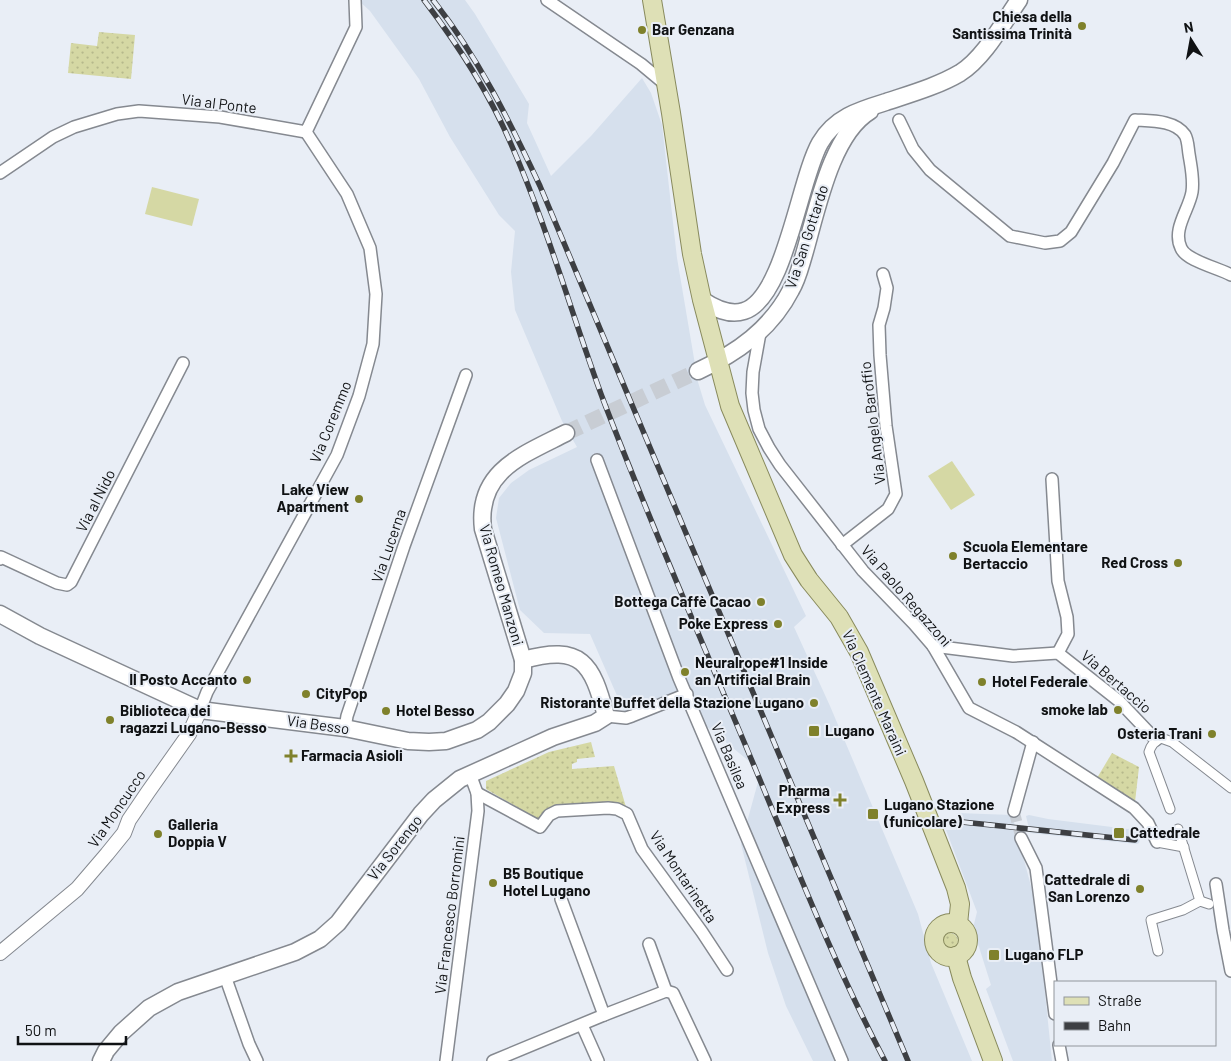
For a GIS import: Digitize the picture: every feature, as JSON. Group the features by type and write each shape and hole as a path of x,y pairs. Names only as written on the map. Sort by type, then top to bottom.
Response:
{"main road":[{"path":"652,0 692,254 717,362 698,371"},
{"name":"Via San Gottardo","path":"702,300 714,308 734,313 743,312 759,302 774,278 814,155 828,130 846,116 858,110 888,102 959,74 982,52 1019,0"},
{"name":"Via San Gottardo","path":"717,362 760,333 774,317 792,289 834,156 842,141 862,116 888,102"},
{"name":"Via Clemente Maraini","path":"717,362 740,432 793,554 809,580 839,616 852,637 959,897 958,924"},
{"name":"Via Romeo Manzoni","path":"523,660 487,546 482,516 483,503 494,480 503,469 519,458 566,433"},
{"name":"Via Besso","path":"0,614 40,636 200,710 345,728 408,741 429,742 460,737 477,730 489,722 507,704 520,680 524,668 523,660"},
{"path":"523,660 557,654 573,657 581,661 595,678 606,716"},
{"name":"Via Sorengo","path":"101,1061 106,1051 121,1033 148,1008 178,992 295,952 320,939 338,923 421,814 446,789 460,779 553,737 595,722 606,716"},
{"path":"948,923 958,924 965,931 967,940 964,950 956,956 943,955 936,948 934,940 937,930 940,926 948,923"},
{"path":"956,956 962,978 993,1061"}],"street":[{"path":"306,132 356,27 355,0"},
{"path":"547,0 648,69 665,84"},
{"name":"Via al Ponte","path":"0,173 53,137 74,127 110,116 139,111 220,117 306,132"},
{"path":"899,120 913,149 930,170 1010,236 1045,243 1060,240 1071,232 1113,163 1135,120 1164,122 1178,127 1186,136 1193,179 1192,194 1182,217 1178,236 1181,249 1192,258 1231,275"},
{"name":"Via Coremmo","path":"200,710 207,692 337,455 360,396 373,344 376,294 370,248 348,194 306,132"},
{"name":"Via Angelo Baroffio","path":"842,545 888,509 896,494 886,426 880,355 879,325 887,288 883,274"},
{"name":"Via Paolo Regazzoni","path":"760,333 753,372 752,393 754,410 769,448 780,465 863,571 933,646 969,708 1016,732 1138,805 1157,842 1184,847"},
{"name":"Via al Nido","path":"0,559 1,557 57,583 67,585 71,582 183,363"},
{"name":"Via Lucerna","path":"345,728 350,707 404,546 466,375"},
{"name":"Via Basilea","path":"597,460 679,678 842,1061"},
{"path":"1052,479 1058,581 1067,617 1068,634 1058,653"},
{"name":"Via Bertaccio","path":"933,646 1013,656 1058,653 1119,700 1156,740"},
{"path":"606,716 626,718 687,694"},
{"name":"Via Moncucco","path":"0,953 77,889 107,854 124,833 148,792 189,734 200,710"},
{"path":"1170,809 1160,794 1149,752 1156,740 1165,738 1172,742 1231,788"},
{"path":"1014,811 1033,742"},
{"name":"Via Francesco Borromini","path":"446,1061 478,811 477,793 470,774"},
{"name":"Via Montarinetta","path":"477,793 540,827 557,810 608,808 617,809 627,814 642,849 727,970"},
{"path":"1158,951 1151,920 1204,903 1178,829"},
{"path":"1022,838 1036,868 1054,1006"},
{"path":"1216,884 1222,930 1231,970"},
{"path":"561,899 604,1015"},
{"path":"649,944 666,991"},
{"path":"225,976 257,1061"},
{"path":"493,1061 666,991 673,993 705,1061"},
{"path":"582,1025 598,1061"},
{"path":"1059,1046 1062,1061"}],"shaded area":[{"path":"358,0 465,0 529,104 527,123 551,176 591,136 642,78 651,93 662,125 677,258 698,382 705,405 806,616 794,627 830,706 918,914 931,963 972,1061 813,1061 786,1006 768,953 741,844 761,771 694,716 689,708 680,705 669,705 629,723 590,634 544,633 520,610 496,518 499,498 511,483 529,470 577,447 562,421 515,310 511,272 515,231 499,215 450,137 419,79 370,11"},
{"path":"957,813 1012,815 1036,905 1052,1061 1013,1061 986,989 991,985 973,928 977,912 946,830 956,830"},
{"path":"1026,816 1128,829 1136,826 1141,836 1137,844 1030,833"}],"green space":[{"path":"99,32 135,35 131,79 68,73 71,43 97,46"},
{"path":"152,187 199,199 192,226 145,214"},
{"path":"952,461 975,495 951,510 928,476"},
{"path":"591,742 595,757 577,759 577,762 572,764 572,769 614,766 626,807 587,805 548,808 541,821 486,789 486,781 549,752"},
{"path":"1112,753 1139,767 1135,802 1097,778"},
{"path":"950,933 956,935 958,941 956,947 950,949 944,947 942,941 944,935"}],"tunnel":[{"path":"566,433 698,371"},
{"path":"1014,811 1021,838"}],"railway":[{"path":"424,0 472,69 493,106 511,144 537,208 592,370 640,494 817,916 849,989 885,1061"},
{"path":"433,0 464,44 492,90 540,186 908,1061"},
{"path":"962,822 1135,840"}],"place":[{"name":"Chiesa della Santissima Trinità","path":"1082,26"},
{"name":"Bar Genzana","path":"642,30"},
{"name":"Lake View Apartment","path":"359,499"},
{"name":"Scuola Elementare Bertaccio","path":"953,556"},
{"name":"Red Cross","path":"1178,563"},
{"name":"Bottega Caffè Cacao","path":"761,602"},
{"name":"Poke Express","path":"778,624"},
{"name":"Neuralrope#1 Inside an Artificial Brain","path":"685,672"},
{"name":"Il Posto Accanto","path":"247,680"},
{"name":"Hotel Federale","path":"982,682"},
{"name":"CityPop","path":"306,694"},
{"name":"Ristorante Buffet della Stazione Lugano","path":"814,703"},
{"name":"smoke lab","path":"1118,710"},
{"name":"Hotel Besso","path":"386,711"},
{"name":"Biblioteca dei ragazzi Lugano-Besso","path":"110,720"},
{"name":"Lugano","path":"814,731"},
{"name":"Osteria Trani","path":"1212,734"},
{"name":"Farmacia Asioli","path":"291,756"},
{"name":"Pharma Express","path":"840,800"},
{"name":"Lugano Stazione (funicolare)","path":"873,814"},
{"name":"Cattedrale","path":"1119,833"},
{"name":"Galleria Doppia V","path":"158,834"},
{"name":"B5 Boutique Hotel Lugano","path":"493,883"},
{"name":"Cattedrale di San Lorenzo","path":"1140,889"},
{"name":"Lugano FLP","path":"994,955"}]}
